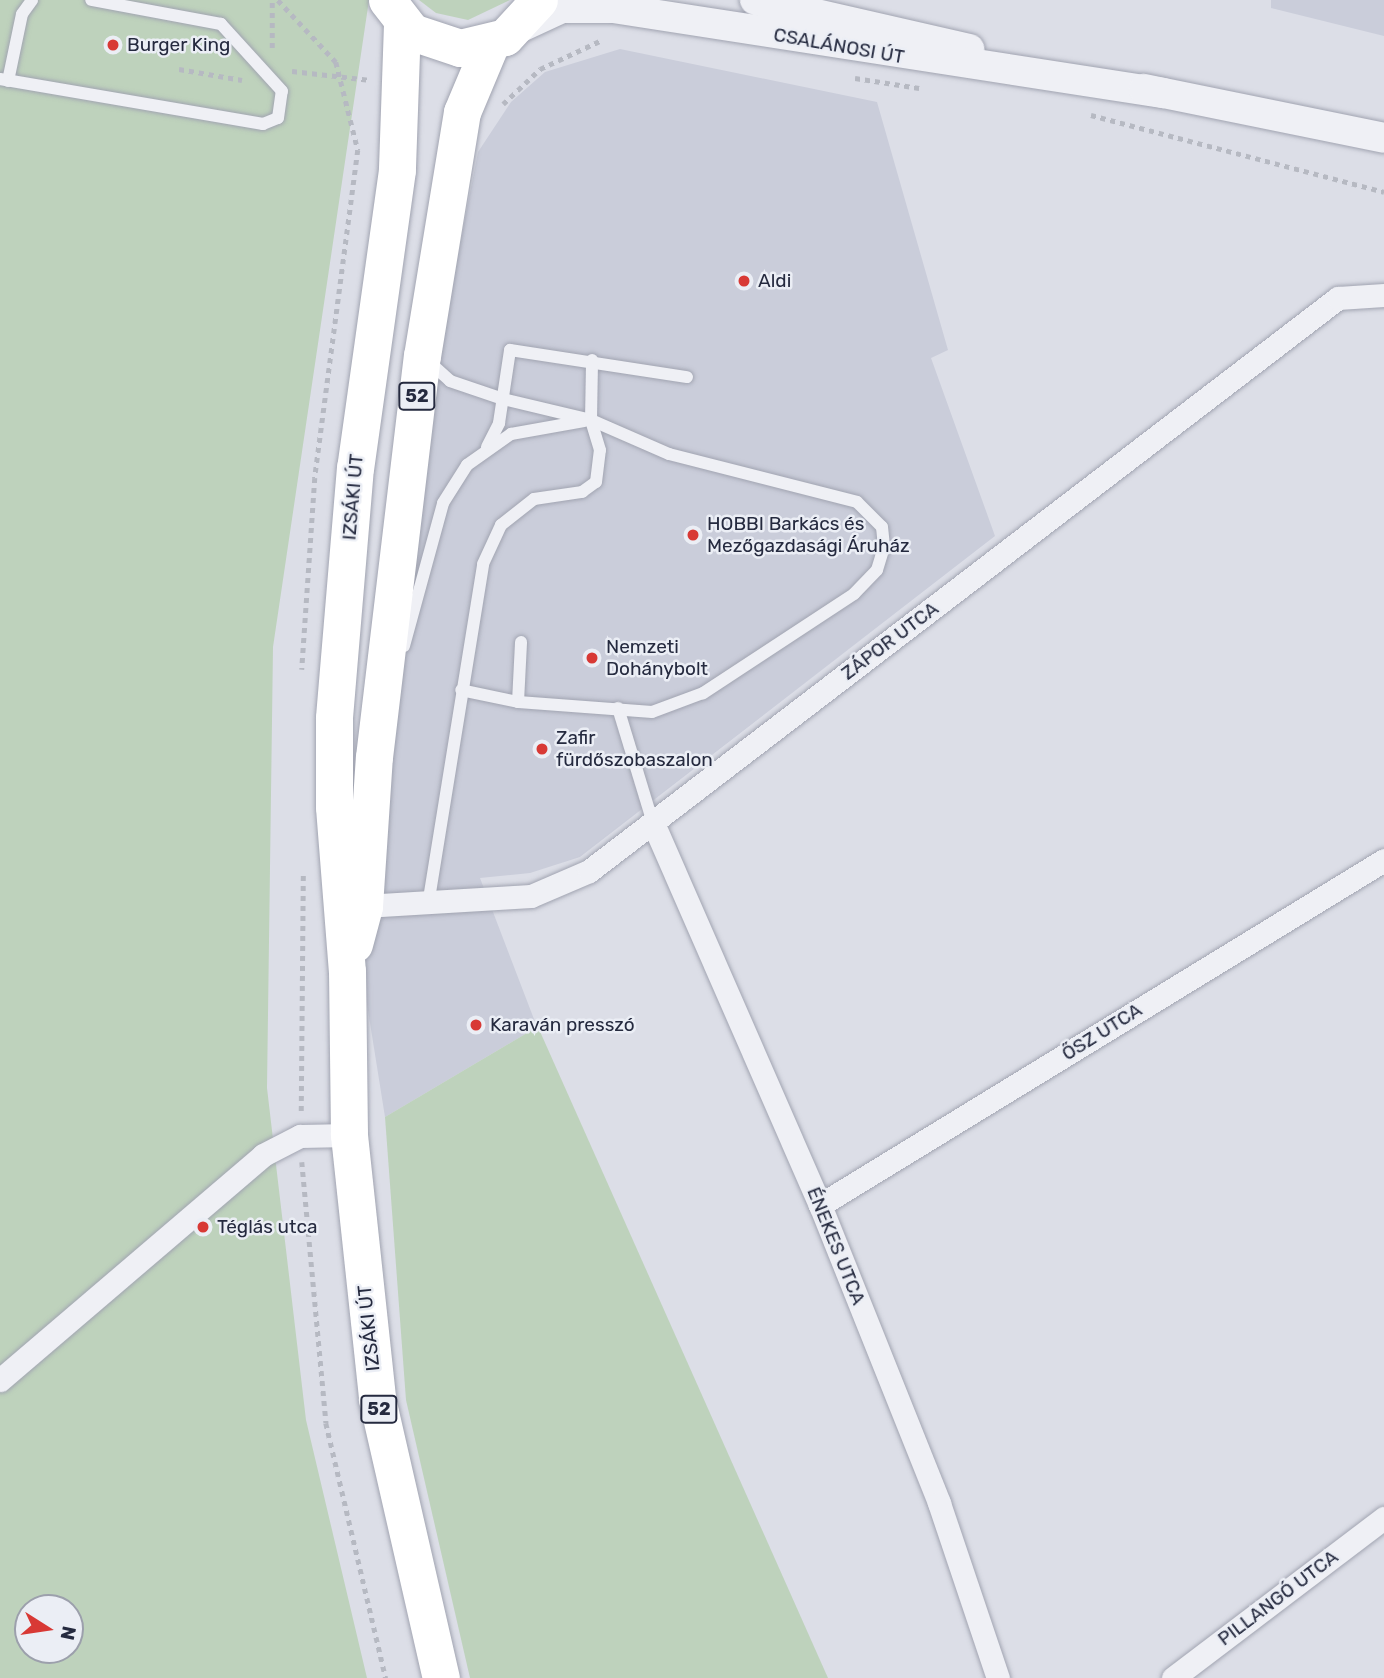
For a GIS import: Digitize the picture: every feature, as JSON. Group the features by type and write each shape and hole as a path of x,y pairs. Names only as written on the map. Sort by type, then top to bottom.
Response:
{"main road":[{"name":"52","path":"390,10 450,48 517,24"},
{"name":"IZSÁKI ÚT","path":"390,10 397,170 355,467 334,718 334,807 347,971 349,1135 377,1399 442,1678"},
{"name":"IZSÁKI ÚT","path":"347,971 364,906 374,757 422,356 461,112 517,24"}],"street":[{"name":"CSALÁNOSI ÚT","path":"755,0 1163,93 1384,138"},
{"name":"CSALÁNOSI ÚT","path":"517,24 562,8 612,8 1163,93"},
{"name":"ZÁPOR UTCA","path":"364,906 428,905 559,888 653,823 1338,298 1384,295"},
{"name":"ÉNEKES UTCA","path":"653,823 820,1205 939,1503 998,1678"},
{"name":"ŐSZ UTCA","path":"820,1205 1384,860"},
{"path":"0,1380 263,1155 300,1136 349,1135"},
{"name":"PILLANGÓ UTCA","path":"1173,1678 1384,1518"}],"lane":[{"path":"33,0 22,14 4,80 262,124 278,118 282,91 228,28 91,0"},
{"path":"374,757 443,503 487,447 503,399 510,350 592,360 687,377"},
{"path":"422,356 450,381 503,399 591,420 670,454 857,502 881,527 884,547 877,570 854,594 703,693 652,712 518,702 461,690"},
{"path":"428,905 483,564 501,525 534,499 582,492 596,482 600,450 591,420 592,360"},
{"path":"487,447 511,434 591,420"},
{"path":"518,702 521,642"},
{"path":"618,708 653,823"}],"path":[{"path":"500,108 540,69 610,38"},
{"path":"282,69 345,80"},
{"path":"839,75 928,90"},
{"path":"1076,112 1384,192"},
{"path":"300,1136 326,1423 386,1678"}],"shaded area":[{"path":"1271,0 1384,0 1384,36 1271,8"},
{"path":"620,49 877,102 948,350 931,358 995,536 580,857 530,873 480,878 537,1027 385,1117 363,979 427,414 478,152 511,102 545,72"}],"green space":[{"path":"0,0 369,0 273,647 267,1088 306,1420 367,1678 0,1678"},
{"path":"419,0 510,0 468,20 436,13"},
{"path":"538,1027 828,1678 470,1678 406,1400 385,1117"}],"place":[{"name":"Burger King","path":"113,45"},
{"name":"Aldi","path":"744,281"},
{"name":"HOBBI Barkács és Mezőgazdasági Áruház","path":"693,535"},
{"name":"Nemzeti Dohánybolt","path":"592,658"},
{"name":"Zafir fürdőszobaszalon","path":"542,749"},
{"name":"Karaván presszó","path":"476,1025"},
{"name":"Téglás utca","path":"203,1227"}]}
